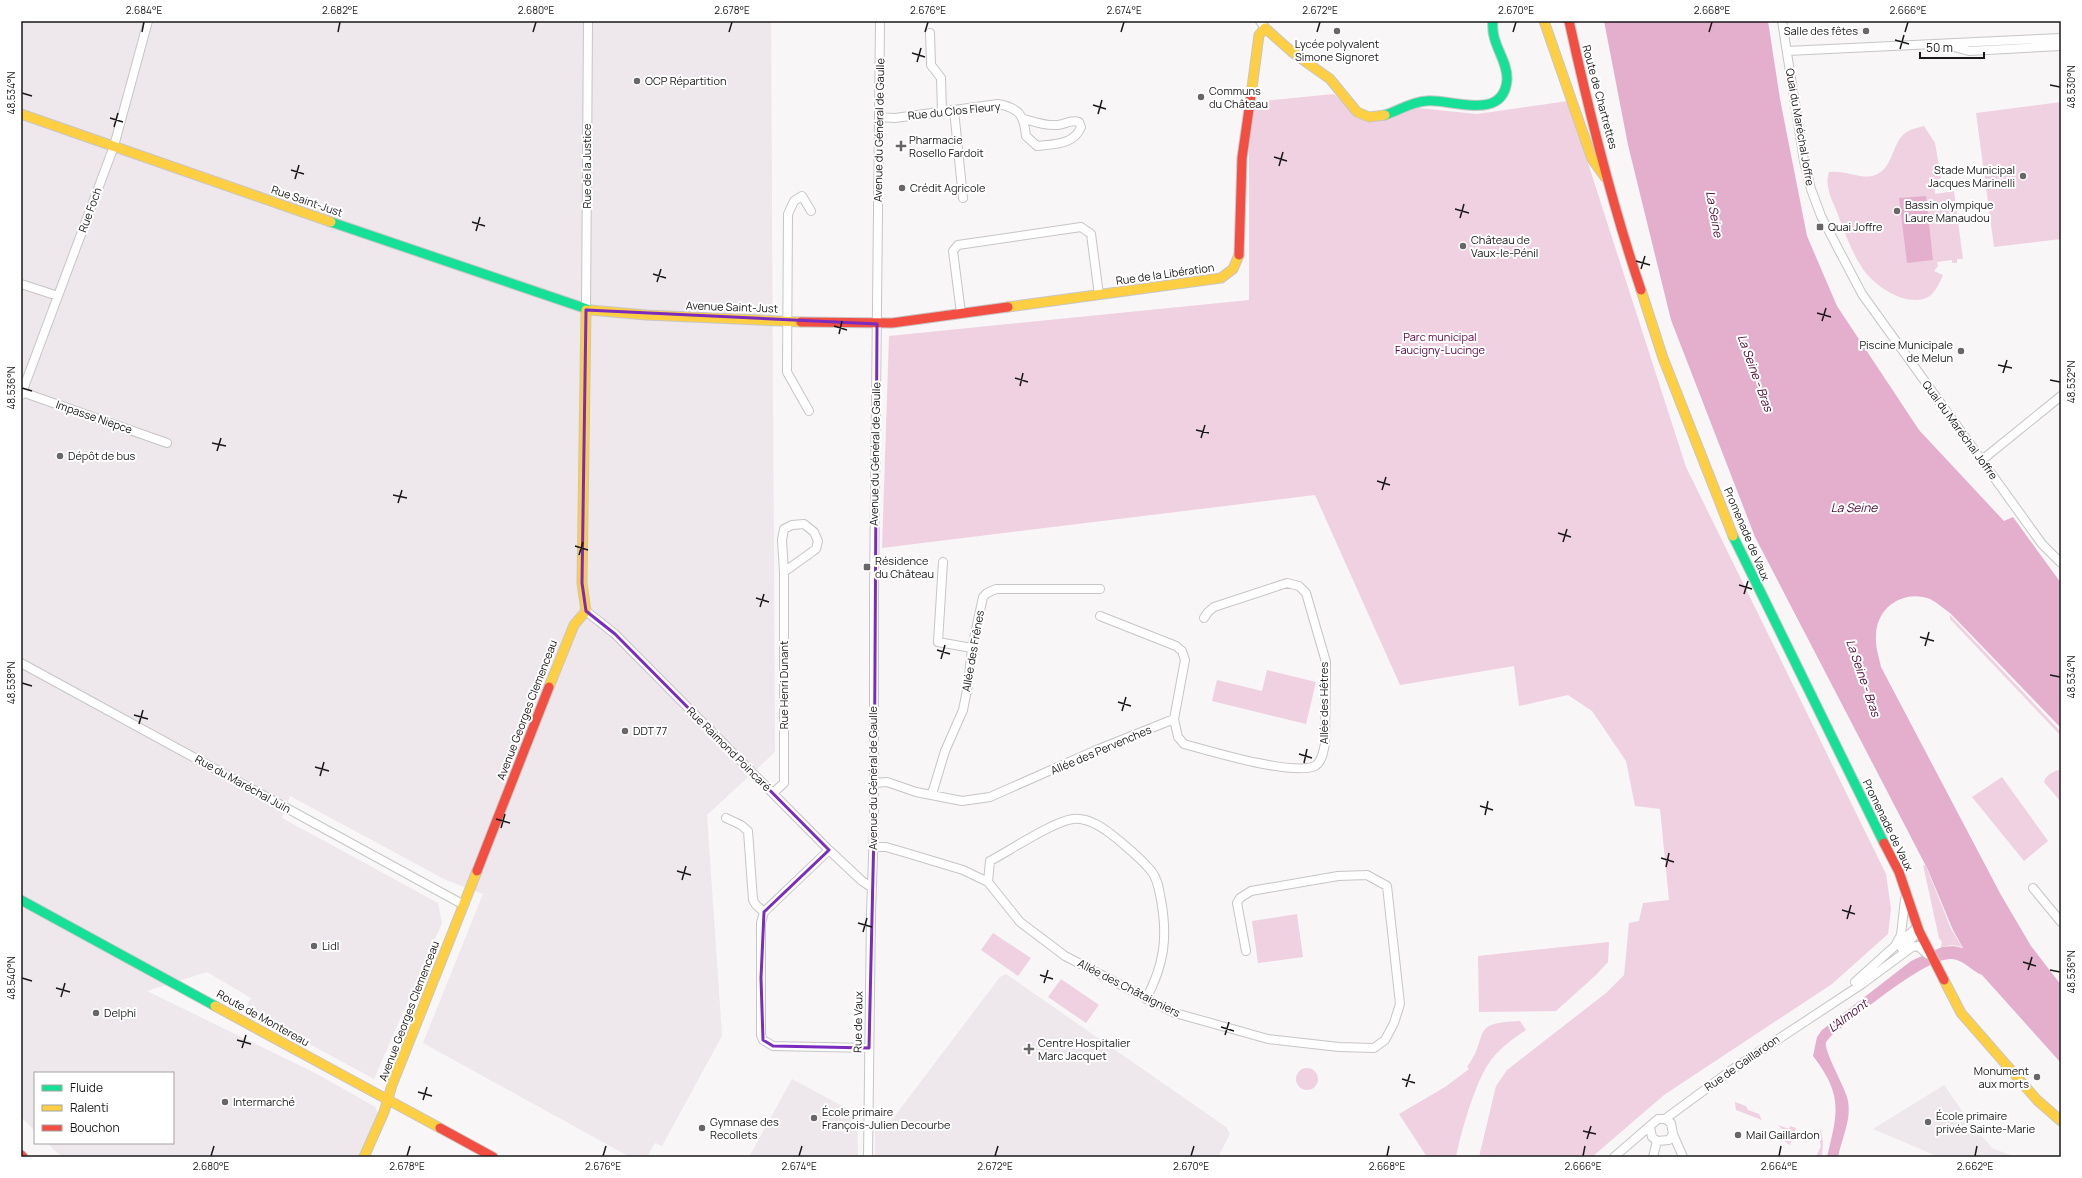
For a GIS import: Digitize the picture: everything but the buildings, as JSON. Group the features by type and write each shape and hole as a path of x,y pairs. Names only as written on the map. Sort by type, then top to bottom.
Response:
{"street":[{"name":"Rue Foch","path":"22,394 114,146 148,21"},
{"name":"Rue de la Justice","path":"586,310 588,21"},
{"name":"Avenue du Général de Gaulle","path":"871,887 874,783 874,592 880,21"},
{"path":"1262,24 1282,45 1328,77 1355,110 1362,115 1370,116 1390,113 1417,102 1428,100 1472,107 1495,101 1504,90 1507,76 1492,34 1494,21"},
{"path":"1544,21 1592,159 1606,179"},
{"name":"Route de Chartrettes","path":"1569,21 1582,81 1603,158 1606,179"},
{"name":"Quai du Maréchal Joffre","path":"1782,21 1804,161 1811,189 1822,216 1862,294 2042,544 2061,563"},
{"name":"Rue de la Libération","path":"877,324 1216,280 1226,276 1233,269 1240,253 1242,158 1254,68 1262,24"},
{"path":"930,33 930,65 941,78 942,111"},
{"path":"1787,51 2061,38"},
{"path":"1935,43 1969,51 2061,46"},
{"name":"Rue du Clos Fleury","path":"879,117 895,118 998,104 1015,109 1024,119 1041,124 1058,125 1073,120 1079,122 1081,127 1078,133 1068,142 1037,146 1026,136 1024,119"},
{"path":"954,110 963,198"},
{"name":"Rue Saint-Just","path":"21,114 586,310"},
{"name":"Promenade de Vaux","path":"1606,179 1636,277 1664,358 1734,542 1904,886"},
{"path":"809,411 787,372 788,214 794,201 802,196 811,211"},
{"path":"961,314 953,251 958,245 1081,227 1091,234 1099,295"},
{"path":"21,284 58,296"},
{"name":"Avenue Saint-Just","path":"586,310 655,316 877,324"},
{"path":"586,310 582,583 586,611"},
{"name":"Impasse Niepce","path":"22,394 167,443"},
{"path":"1982,460 2061,396"},
{"name":"Rue Henri Dunant","path":"773,793 784,782 784,572 782,540 784,529 792,525 804,524 814,532 818,541 816,550 784,572"},
{"path":"943,562 938,642 972,648"},
{"name":"Allée des Hêtres","path":"1174,719 1178,737 1184,744 1242,760 1303,769 1316,765 1322,757 1325,744 1326,662 1306,593 1299,586 1288,583 1214,607 1204,618"},
{"name":"Allée des Frênes","path":"932,794 945,752 963,710 968,685 972,648 982,602 987,593 996,589 1100,589"},
{"name":"Rue Raimond Poincaré","path":"586,611 615,634 829,850 862,881 871,887"},
{"name":"Avenue Georges Clemenceau","path":"364,1157 382,1112 389,1102 392,1085 570,634 574,625 586,611"},
{"path":"1100,616 1176,646 1182,651 1184,660 1174,719"},
{"name":"Rue du Maréchal Juin","path":"21,663 464,905"},
{"name":"Allée des Pervenches","path":"874,783 886,782 916,792 962,801 990,797 1094,751 1174,719"},
{"path":"726,818 742,825 748,831 753,900 764,912"},
{"path":"988,882 990,862 1057,824 1073,819 1084,819 1104,829 1128,848 1152,872 1158,885 1166,925 1165,942 1155,982 1146,999"},
{"name":"Allée des Châtaigniers","path":"873,847 886,847 963,870 988,882 1020,922 1065,956 1175,1013 1268,1039 1339,1047 1374,1048 1385,1040 1394,1023 1400,1004 1387,886 1367,875 1338,876 1301,881 1251,891 1240,898 1237,903 1246,951"},
{"path":"829,850 764,912 762,922 761,1035 763,1040 773,1046 869,1048"},
{"path":"1904,886 1925,946 1961,1013 2058,1119 2061,1128"},
{"name":"Rue de Gaillardon","path":"1820,1010 1861,978 1895,946 1902,935 1904,922 1904,886"},
{"name":"Rue de Vaux","path":"868,1157 871,887"},
{"path":"2033,888 2061,922"},
{"name":"Route de Montereau","path":"21,900 389,1102 493,1157"},
{"path":"1895,946 1914,930 1919,931"},
{"name":"Rue de Gaillardon","path":"1862,984 1909,943 1919,931"},
{"name":"Rue de Gaillardon","path":"1665,1119 1733,1069 1820,1010 1862,984 1912,948 1925,946"},
{"path":"1614,1157 1650,1127 1654,1121 1665,1119 1673,1126 1673,1134 1682,1157"},
{"path":"1650,1127 1650,1134 1657,1141 1669,1140 1673,1134"},
{"path":"1653,1157 1657,1141"}],"highlighted area":[{"path":"586,310 877,324 874,830 869,1048 773,1046 763,1040 761,978 764,912 829,850 615,634 586,611 582,583"}],"shaded area":[{"path":"21,21 771,21 775,752 707,815 722,1036 662,1146 655,1143 647,1157 630,1157 423,1043 483,894 446,880 290,796 282,818 438,903 442,923 374,1079 245,1009 251,998 207,972 147,991 319,1075 375,1107 378,1113 361,1157 62,1157 48,1144 174,1144 174,1072 34,1072 34,1130 21,1117"},
{"name":"Centre Hospitalier Marc Jacquet","path":"1006,974 1226,1127 1230,1134 1218,1157 875,1157 875,1121 891,1121 1000,977"},
{"name":"École primaire François-Julien Decourbe","path":"792,1079 857,1114 858,1157 749,1157"},
{"path":"1944,1085 1969,1121 1992,1148 2015,1157 1939,1157 1873,1129"}],"green space":[{"name":"Parc municipal Faucigny-Lucinge","path":"1334,94 1360,119 1418,108 1477,114 1568,101 1686,467 1886,874 1891,909 1888,934 1832,984 1664,1095 1592,1157 1479,1157 1496,1086 1507,1070 1606,993 1624,975 1629,923 1639,921 1643,903 1669,900 1660,809 1635,806 1626,761 1592,711 1568,695 1519,706 1514,666 1400,685 1315,495 882,548 889,336 1249,300 1249,131 1253,102"},
{"name":"Stade Municipal Jacques Marinelli","path":"2061,102 2061,239 1994,247 1976,113"},
{"name":"Bassin olympique Laure Manaudou","path":"1924,126 1935,143 1941,178 1934,182 1935,194 1954,191 1963,259 1957,259 1957,263 1952,263 1952,260 1937,262 1938,266 1934,271 1943,275 1936,289 1930,296 1921,300 1911,300 1901,298 1882,288 1873,281 1861,266 1848,241 1831,198 1828,188 1828,179 1829,172 1841,172 1868,177 1879,173 1888,164 1896,145 1904,134"},
{"path":"1950,615 2061,732 2061,736 1950,619"},
{"path":"1267,670 1316,682 1306,724 1212,701 1217,680 1262,691"},
{"path":"2059,770 2061,771 2061,802 2044,782 2050,774"},
{"path":"2002,777 2048,841 2024,861 1972,797"},
{"path":"1923,865 1926,866 1951,929 1962,947 1952,945 1941,947 1942,942 1939,938"},
{"path":"1297,914 1303,957 1258,963 1252,921"},
{"path":"993,933 1031,958 1018,976 981,950"},
{"path":"1609,942 1608,962 1596,975 1556,1011 1479,1012 1478,956"},
{"path":"1061,979 1099,1005 1086,1023 1048,997"},
{"path":"1520,1021 1526,1030 1500,1050 1491,1060 1482,1075 1468,1110 1456,1157 1427,1157 1399,1114 1445,1087 1469,1069 1467,1067 1474,1056 1486,1028 1503,1022"},
{"path":"1307,1068 1315,1071 1318,1079 1315,1087 1307,1090 1299,1087 1296,1079 1299,1071"},
{"path":"1735,1102 1746,1106 1748,1110 1759,1114 1762,1120 1736,1110"},
{"path":"1778,1125 1789,1129 1790,1126 1796,1128 1790,1145 1784,1141 1785,1132"},
{"path":"1821,1129 1823,1143 1822,1157 1816,1157 1821,1146 1818,1135"}],"water":[{"name":"La Seine","path":"1604,21 1768,21 1780,99 1807,236 1837,306 1919,430 2004,521 2013,517 2061,583 2061,728 1951,614 1930,599 1911,596 1893,603 1886,609 1881,617 1877,626 1876,640 1881,667 2001,895 2031,946 2061,985 2061,1063 1982,975 1965,964 1952,959 1941,961 1926,967 1872,1003 1831,1036 1826,1042 1826,1047 1831,1061 1847,1097 1849,1112 1838,1157 1827,1157 1834,1128 1835,1104 1834,1093 1829,1082 1813,1056 1817,1037 1822,1030 1911,961 1942,947 1953,946 1963,948 1953,930 1928,870 1755,537 1671,320 1628,145"},
{"path":"1926,196 1933,260 1907,263 1899,198"}],"traffic: fast":[{"path":"1385,115 1410,105 1426,101 1474,106 1486,105 1496,101 1503,93 1507,80 1507,72 1494,37 1493,21"},
{"path":"331,222 590,310"},
{"path":"1733,536 1884,843"},
{"path":"21,900 215,1006"}],"traffic: slow":[{"path":"1544,21 1592,159 1605,177"},
{"path":"1251,95 1259,35 1265,28 1292,52 1330,79 1357,112 1369,117 1385,115"},
{"path":"21,114 331,222"},
{"path":"1008,307 1221,278 1233,269 1239,255"},
{"path":"1641,290 1663,358 1733,536"},
{"path":"549,687 574,625 586,611 582,583 586,310"},
{"path":"590,310 646,315 801,322"},
{"path":"364,1157 384,1112 392,1085 477,871"},
{"path":"1944,980 1961,1013 2037,1100 2061,1121"},
{"path":"215,1006 440,1128"}],"traffic: jam":[{"path":"1569,21 1601,157 1641,290"},
{"path":"1239,255 1242,158 1251,95"},
{"path":"801,322 892,323 1008,307"},
{"path":"477,871 549,687"},
{"path":"1884,843 1899,872 1919,931 1944,980"},
{"path":"440,1128 493,1157"}],"place":[{"name":"Lycée polyvalent Simone Signoret","path":"1337,31"},
{"name":"Salle des fêtes","path":"1866,31"},
{"name":"OCP Répartition","path":"637,81"},
{"name":"Communs du Château","path":"1201,97"},
{"name":"Pharmacie Rosello Fardoit","path":"901,146"},
{"name":"Stade Municipal Jacques Marinelli","path":"2023,176"},
{"name":"Crédit Agricole","path":"902,188"},
{"name":"Bassin olympique Laure Manaudou","path":"1897,211"},
{"name":"Quai Joffre","path":"1820,227"},
{"name":"Château de Vaux-le-Pénil","path":"1463,246"},
{"name":"Piscine Municipale de Melun","path":"1961,351"},
{"name":"Dépôt de bus","path":"60,456"},
{"name":"Résidence du Château","path":"867,567"},
{"name":"DDT 77","path":"625,731"},
{"name":"Lidl","path":"314,946"},
{"name":"Delphi","path":"96,1013"},
{"name":"Centre Hospitalier Marc Jacquet","path":"1029,1049"},
{"name":"Monument aux morts","path":"2037,1077"},
{"name":"Intermarché","path":"225,1102"},
{"name":"École primaire François-Julien Decourbe","path":"814,1118"},
{"name":"École primaire privée Sainte-Marie","path":"1928,1122"},
{"name":"Gymnase des Recollets","path":"702,1128"},
{"name":"Mail Gaillardon","path":"1738,1135"}],"water label":[{"name":"La Seine - Bras","path":"1755,373"},
{"name":"La Seine - Bras","path":"1863,678"},
{"name":"L'Almont","path":"1848,1016"}]}
